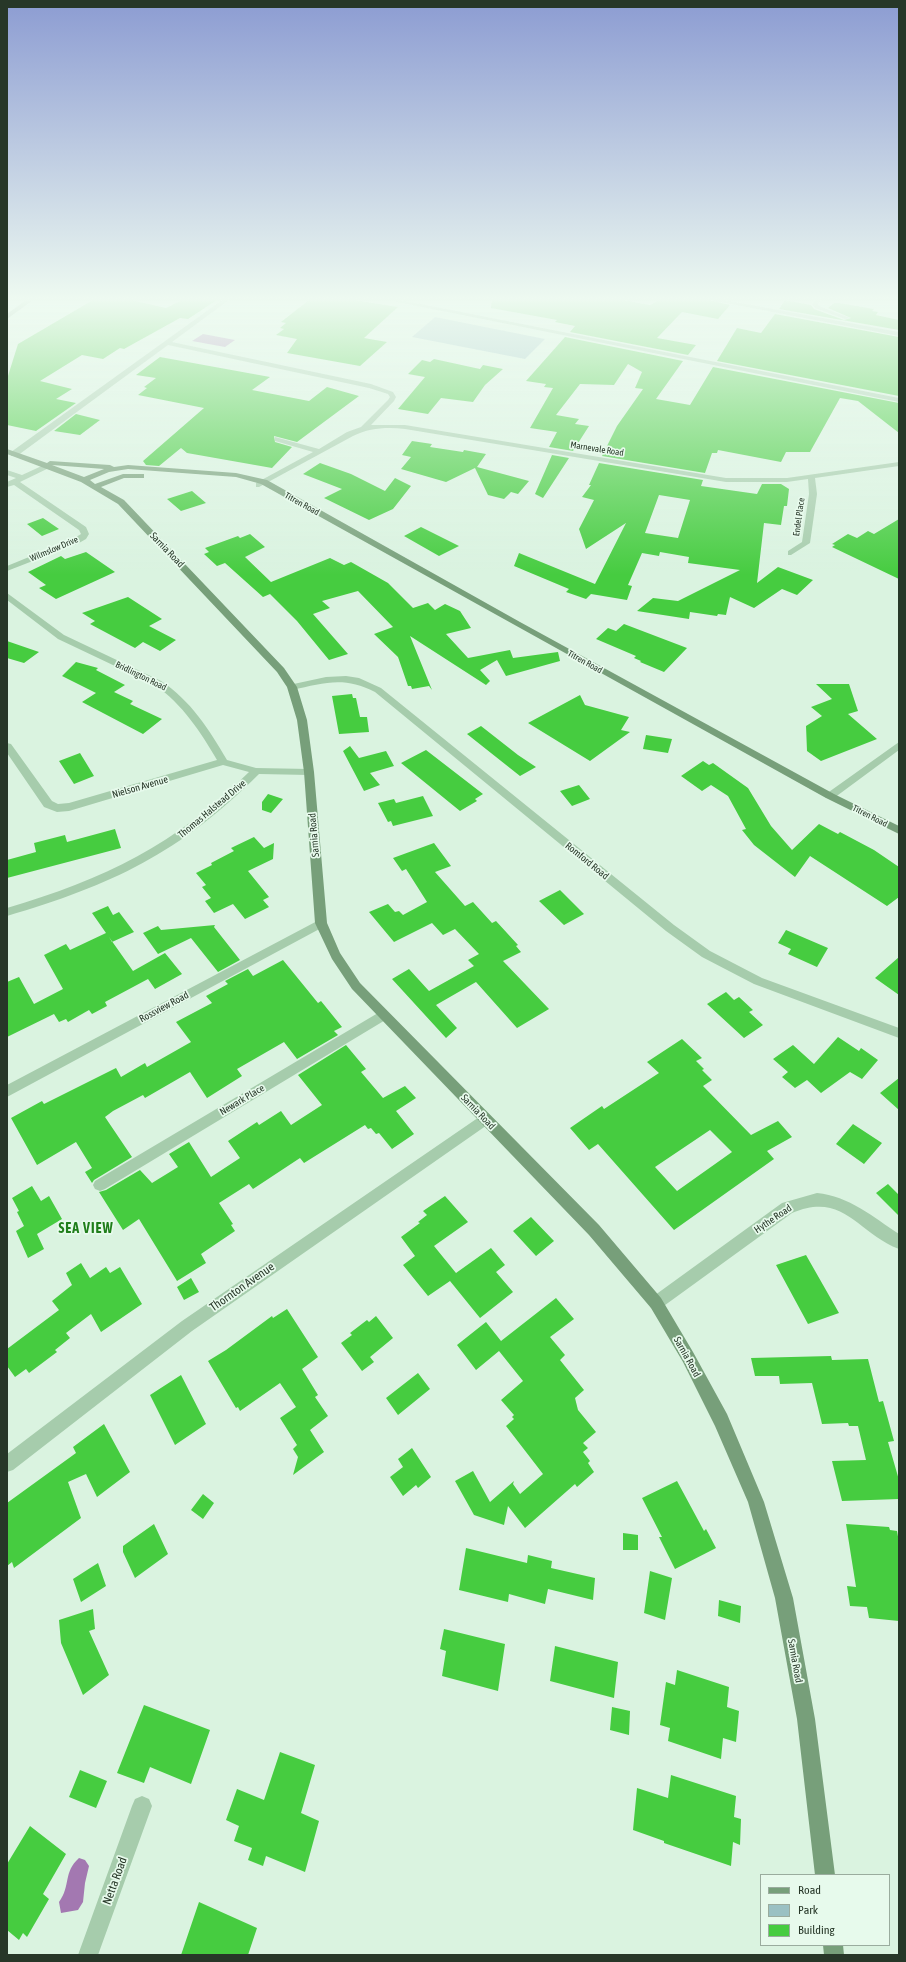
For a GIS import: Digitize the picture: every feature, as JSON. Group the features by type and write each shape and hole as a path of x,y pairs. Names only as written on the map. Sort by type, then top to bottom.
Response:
{"main road":[{"name":"Sarnia Road","path":"11,452 84,480 96,486 126,507 276,665 292,687 302,720 309,772 321,923 328,943 339,964 356,986 594,1230 656,1303 688,1357 721,1420 756,1502 784,1598 806,1719 824,1874"},
{"path":"37,462 118,468"},
{"name":"Titren Road","path":"84,480 107,470 118,468 236,475 262,484 830,796 899,830"},
{"name":"Titren Road","path":"96,486 112,479 133,475 262,484"}],"street":[{"path":"11,452 98,392"},
{"path":"364,428 391,401 393,397 391,393 387,392"},
{"path":"856,392 899,400"},
{"name":"Marnevale Road","path":"262,484 319,451 364,428 390,425 726,480 768,481 811,477 899,464"},
{"path":"278,439 319,451"},
{"path":"7,485 49,466"},
{"path":"7,472 23,478"},
{"name":"Endel Place","path":"790,554 806,543 813,494 811,477"},
{"name":"Wilmslow Drive","path":"7,569 76,541 85,534 83,530 15,482"},
{"name":"Bridlington Road","path":"7,596 61,637 158,683 172,692 183,703 209,739 223,762"},
{"name":"Romford Road","path":"292,687 346,677 367,684 378,690 670,928 706,954 758,981 899,1033"},
{"path":"830,796 899,745"},
{"name":"Nielson Avenue","path":"7,746 48,804 57,808 85,803 223,762"},
{"path":"886,754 899,758"},
{"path":"223,762 256,771 309,772"},
{"name":"Thomas Halstead Drive","path":"7,912 51,899 96,882 151,856 183,835 209,815 256,771"},
{"name":"Rossview Road","path":"7,1091 321,923"},
{"name":"Newark Place","path":"100,1185 384,1015"},
{"name":"Thornton Avenue","path":"7,1464 187,1326 485,1119"},
{"name":"Hythe Road","path":"656,1303 787,1208 801,1202 818,1199 832,1202 847,1208 899,1242"},
{"name":"Netta Road","path":"88,1955 142,1806"}],"shaded area":[{"path":"79,1858 85,1860 89,1866 83,1902 78,1910 61,1913 59,1902 63,1896 71,1869"}],"building":[{"path":"7,392 68,392 56,399 76,403 36,431 7,425"},
{"path":"142,392 260,392 309,401 321,392 343,392 359,396 297,442 274,436 275,442 292,447 272,468 187,453 181,448 159,466 146,465 143,461 204,408 138,395"},
{"path":"413,392 480,392 473,402 441,398 428,414 398,409"},
{"path":"551,392 574,392 556,415 579,419 575,424 589,426 573,451 549,447 557,432 530,428"},
{"path":"641,392 661,392 656,399 690,405 698,392 840,392 899,403 899,433 858,401 840,398 810,452 786,452 781,462 718,450 717,453 712,453 705,473 602,456 617,426"},
{"path":"876,392 899,392 899,396"},
{"path":"76,414 100,420 80,435 54,431"},
{"path":"412,441 432,444 430,447 463,452 464,450 486,454 477,467 529,481 518,494 511,492 504,499 488,495 475,468 446,482 401,469 411,457 402,455"},
{"path":"552,455 569,458 543,498 535,494"},
{"path":"320,463 351,474 385,491 395,478 411,486 393,509 369,520 324,498 342,489 303,474"},
{"path":"599,463 703,480 701,486 757,494 762,484 781,484 789,489 787,506 784,506 781,525 764,523 757,583 778,567 813,580 797,595 782,589 754,608 730,597 726,615 718,614 717,616 690,612 689,619 637,611 653,598 678,601 740,570 688,563 689,557 660,552 659,556 642,553 628,585 632,586 627,600 591,594 586,599 566,592 569,589 514,566 519,553 595,584 626,523 586,549 579,529 594,500 582,497 591,485 589,485","holes":["659,495 690,500 678,538 645,533"]},
{"path":"192,491 206,503 181,511 167,499"},
{"path":"43,518 59,529 42,536 27,524"},
{"path":"899,519 899,579 832,547 835,545 832,544 848,534 857,538 868,531 874,534"},
{"path":"421,527 459,546 439,556 404,536"},
{"path":"250,534 265,547 245,557 271,582 330,558 344,565 351,562 388,583 413,608 428,603 435,610 445,604 460,611 471,628 446,634 468,658 510,650 513,658 558,652 560,661 506,676 497,660 480,670 490,681 486,685 410,636 432,690 429,686 412,689 411,686 408,686 398,657 374,634 393,627 358,591 322,601 330,608 313,614 348,654 329,660 297,621 270,594 263,597 225,563 217,566 204,554 209,552 205,548 238,536 240,538"},
{"path":"86,552 115,572 56,599 39,588 46,585 28,572 61,556 65,559"},
{"path":"128,597 162,619 149,626 176,640 160,651 143,642 135,648 90,624 95,621 82,613"},
{"path":"624,624 687,648 664,672 640,662 641,661 634,658 636,656 596,639 608,628 616,631"},
{"path":"7,641 39,652 24,663 7,658"},
{"path":"76,662 98,668 96,670 125,685 114,692 133,701 130,704 162,719 143,734 82,702 96,693 62,676"},
{"path":"816,684 849,684 858,711 848,714 877,739 821,761 807,751 806,726 822,716 811,707 832,699"},
{"path":"352,694 353,698 356,698 360,717 367,717 369,732 339,734 332,696"},
{"path":"580,695 585,705 629,717 621,730 630,732 590,761 528,723"},
{"path":"481,726 536,767 520,776 467,734"},
{"path":"646,735 672,739 668,753 643,749"},
{"path":"350,746 359,758 386,751 394,766 370,773 380,785 364,791 343,751"},
{"path":"426,750 483,794 475,799 477,801 460,811 401,763"},
{"path":"80,753 94,776 74,784 59,761"},
{"path":"703,761 709,765 713,763 748,788 771,826 792,850 819,824 838,834 840,832 874,850 899,867 899,897 887,906 810,856 795,877 754,845 742,830 746,829 728,796 711,785 702,791 681,776"},
{"path":"579,785 590,799 572,806 560,791"},
{"path":"268,794 283,799 271,813 262,810 262,802"},
{"path":"423,796 433,816 393,826 391,821 388,822 378,803 394,799 396,803"},
{"path":"115,829 121,848 7,878 7,860 36,852 34,843 65,835 67,842"},
{"path":"254,837 264,848 274,843 273,859 248,871 269,897 263,900 269,907 245,919 233,904 214,913 205,901 211,898 202,887 206,885 196,873 234,851 231,848"},
{"path":"434,843 451,866 435,872 465,906 473,902 492,923 496,921 518,945 516,946 521,952 503,961 549,1009 517,1028 476,982 436,1005 457,1028 446,1038 392,979 409,969 429,991 474,966 468,960 479,954 455,929 443,935 432,923 394,942 369,912 388,904 395,912 399,911 403,915 427,902 406,869 402,871 393,858"},
{"path":"560,890 584,914 564,925 539,901"},
{"path":"108,906 113,915 119,912 134,932 112,942 133,971 165,953 182,974 155,989 148,979 105,1002 107,1006 92,1014 89,1010 68,1022 66,1019 59,1022 54,1014 7,1037 7,982 19,977 34,1004 63,989 44,955 66,944 70,950 106,933 92,913"},
{"path":"215,925 214,927 240,960 218,972 191,938 158,954 143,933 158,926 161,930"},
{"path":"786,930 828,948 817,967 788,954 791,949 778,943"},
{"path":"899,957 899,995 875,978"},
{"path":"283,960 318,1003 321,1001 342,1027 334,1031 338,1035 297,1059 284,1042 237,1069 242,1076 207,1098 190,1072 145,1098 143,1095 113,1111 105,1117 132,1157 94,1180 92,1183 85,1172 92,1168 76,1142 37,1165 11,1118 42,1101 44,1104 116,1068 121,1077 145,1063 147,1067 191,1042 176,1022 212,1003 206,996 228,984 225,981 248,969 253,976"},
{"path":"726,992 734,1000 739,997 753,1010 749,1012 763,1025 744,1038 707,1004"},
{"path":"838,1037 859,1051 861,1048 878,1060 862,1079 850,1072 821,1093 807,1080 795,1088 782,1077 788,1072 773,1059 793,1045 814,1064"},
{"path":"682,1039 702,1058 696,1061 704,1069 702,1070 712,1080 703,1086 751,1135 778,1121 792,1137 767,1151 774,1159 674,1230 598,1144 589,1150 570,1128 602,1106 604,1109 659,1073 647,1062","holes":["710,1130 732,1152 677,1191 655,1167"]},
{"path":"346,1045 366,1069 361,1072 383,1098 405,1086 416,1098 396,1111 414,1134 392,1149 379,1133 376,1134 371,1128 368,1129 365,1125 304,1163 300,1158 253,1189 249,1184 219,1203 233,1224 231,1225 235,1231 201,1254 206,1263 177,1281 139,1219 123,1230 99,1192 106,1190 140,1170 152,1183 178,1167 169,1154 189,1142 211,1177 240,1158 228,1141 257,1122 259,1125 281,1111 291,1125 322,1105 298,1075"},
{"path":"899,1078 899,1110 880,1093"},
{"path":"853,1124 882,1143 864,1164 836,1144"},
{"path":"888,1184 899,1195 899,1216 876,1193"},
{"path":"32,1186 41,1201 49,1196 62,1219 37,1234 44,1249 28,1258 16,1231 24,1226 17,1212 19,1211 12,1198"},
{"path":"445,1196 468,1222 434,1246 456,1273 491,1248 505,1265 496,1272 513,1292 480,1318 450,1281 428,1296 403,1265 415,1256 401,1237 420,1223 418,1222 427,1215 423,1211"},
{"path":"531,1217 554,1241 536,1256 513,1231"},
{"path":"806,1255 839,1313 808,1324 776,1265"},
{"path":"81,1263 90,1278 106,1267 110,1273 120,1267 142,1304 101,1332 91,1314 66,1333 70,1338 55,1350 57,1352 29,1373 26,1369 15,1377 7,1366 7,1349 59,1310 52,1301 72,1285 66,1273"},
{"path":"191,1278 199,1292 184,1300 177,1287"},
{"path":"556,1298 574,1319 550,1337 565,1355 560,1360 584,1390 575,1398 578,1410 596,1432 583,1443 588,1448 583,1452 590,1461 588,1463 594,1472 577,1487 575,1484 525,1528 508,1506 504,1525 474,1515 455,1481 473,1471 490,1502 514,1481 513,1484 520,1494 543,1474 506,1426 514,1419 512,1417 514,1415 501,1400 523,1381 499,1351 476,1370 457,1345 486,1322 501,1341"},
{"path":"287,1309 318,1357 302,1369 318,1395 315,1397 328,1416 310,1430 324,1452 293,1475 298,1457 293,1449 297,1445 280,1418 296,1407 280,1383 240,1411 238,1407 236,1408 208,1361 226,1350 272,1316 273,1318"},
{"path":"376,1316 393,1338 370,1357 374,1362 362,1371 341,1343 352,1335 350,1333 367,1320 369,1322"},
{"path":"831,1356 832,1360 868,1359 879,1402 883,1401 894,1441 888,1442 899,1480 899,1499 842,1501 832,1461 866,1460 858,1426 849,1426 848,1423 822,1424 812,1383 780,1384 779,1376 755,1376 751,1358"},
{"path":"418,1373 430,1389 398,1415 386,1398"},
{"path":"181,1375 206,1424 175,1445 150,1395"},
{"path":"104,1424 130,1472 97,1497 86,1474 68,1482 81,1518 14,1568 12,1562 7,1566 7,1503 76,1453 73,1447"},
{"path":"412,1448 431,1477 418,1488 416,1485 403,1496 390,1477 403,1467 398,1459"},
{"path":"677,1481 704,1531 706,1529 716,1548 675,1569 659,1537 662,1537 642,1498"},
{"path":"203,1494 214,1503 203,1519 191,1510"},
{"path":"154,1524 168,1554 135,1578 123,1552 123,1546"},
{"path":"846,1524 889,1527 890,1530 897,1531 899,1542 899,1621 869,1618 867,1607 850,1606 847,1586 856,1587"},
{"path":"623,1533 638,1535 638,1550 623,1550"},
{"path":"466,1548 527,1563 528,1555 552,1561 551,1568 595,1578 593,1600 548,1589 545,1604 509,1594 508,1602 459,1590"},
{"path":"98,1563 106,1586 81,1602 73,1579"},
{"path":"650,1571 672,1578 665,1620 644,1613"},
{"path":"719,1600 741,1606 740,1623 718,1616"},
{"path":"93,1609 95,1629 89,1631 109,1675 83,1695 61,1643 59,1620"},
{"path":"444,1629 505,1644 498,1691 442,1676 446,1651 440,1649"},
{"path":"555,1646 618,1662 614,1698 550,1681"},
{"path":"677,1670 729,1687 727,1707 739,1711 736,1742 723,1738 721,1759 668,1741 670,1728 660,1725 666,1682 675,1685"},
{"path":"144,1705 210,1730 191,1784 150,1767 144,1783 117,1773"},
{"path":"612,1707 630,1711 629,1735 610,1730"},
{"path":"280,1752 315,1765 301,1813 319,1821 305,1872 266,1856 263,1866 248,1860 252,1848 234,1841 239,1826 226,1820 237,1789 264,1800"},
{"path":"80,1770 107,1781 96,1808 69,1797"},
{"path":"671,1775 736,1796 734,1817 741,1819 740,1845 733,1842 731,1866 664,1843 664,1841 633,1830 637,1788 668,1798"},
{"path":"30,1826 66,1854 43,1894 49,1899 27,1937 23,1933 19,1940 7,1930 7,1864"},
{"path":"199,1902 257,1928 248,1955 181,1955"}],"district":[{"name":"SEA VIEW","path":"86,1229"}]}
